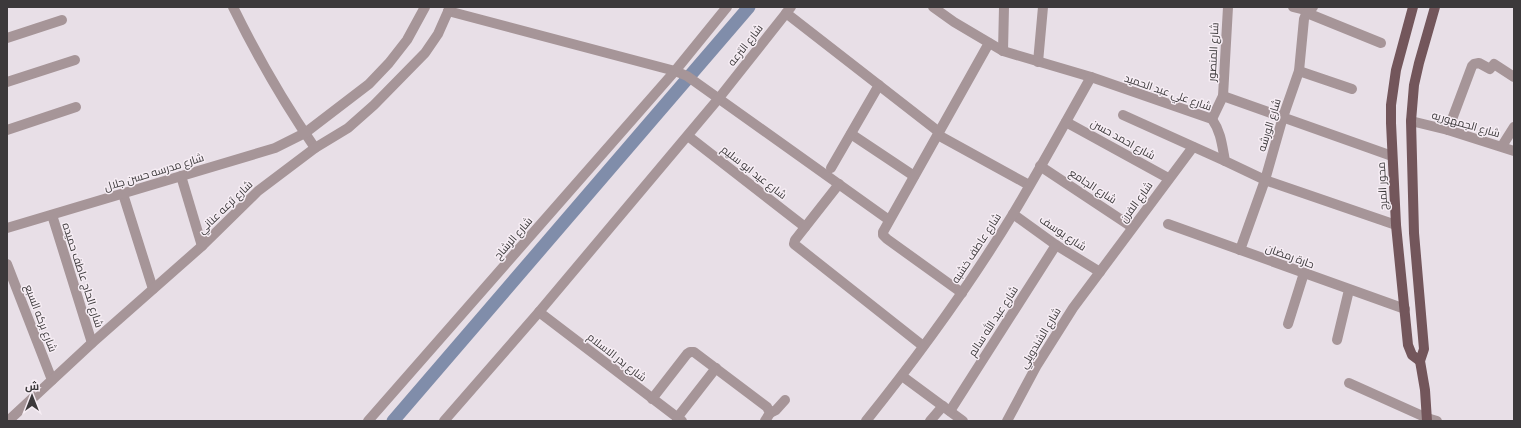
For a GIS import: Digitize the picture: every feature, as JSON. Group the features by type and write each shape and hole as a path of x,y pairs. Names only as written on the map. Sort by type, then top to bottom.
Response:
{"main road":[{"name":"محور المرج","path":"1413,7 1399,53 1393,87 1391,123 1396,225 1405,309 1410,350 1412,355 1420,361"},
{"name":"محور المرج","path":"1430,420 1420,361 1424,349 1414,233 1411,121 1416,78 1435,7"}],"street":[{"path":"233,7 256,53 315,148"},
{"path":"305,133 370,84 407,40 425,7"},
{"path":"675,71 727,7"},
{"name":"شارع علي عبد الحميد","path":"933,7 954,22 1003,51 1091,77 1212,119 1222,138 1225,161"},
{"path":"1003,51 1004,7"},
{"path":"1038,62 1043,7"},
{"name":"شارع المنصور","path":"1212,119 1223,96 1228,7"},
{"path":"1293,7 1309,10 1381,42"},
{"path":"449,9 675,71 687,76 704,90 719,98 889,220"},
{"name":"شارع ترعه عناني","path":"8,421 92,343 202,246 258,191 315,148 348,128 401,80 425,53 438,34 449,9"},
{"path":"789,10 939,134 1030,184"},
{"name":"شارع الترعه","path":"719,98 789,10"},
{"name":"شارع الورشه","path":"1240,250 1266,180 1283,117 1299,71 1304,19 1309,10"},
{"path":"7,38 62,20"},
{"path":"962,293 884,238 883,232 989,43"},
{"path":"7,82 75,60"},
{"path":"1448,130 1474,64 1479,63 1490,69 1494,64 1514,77"},
{"name":"شارع الرشاح","path":"368,421 675,71"},
{"path":"1299,71 1352,89"},
{"name":"شارع عاطف خشبه","path":"866,421 902,376 962,293 1013,214 1091,77"},
{"path":"831,168 879,85"},
{"path":"1223,96 1392,156"},
{"path":"444,421 539,312 719,98"},
{"path":"7,130 76,107"},
{"path":"1122,115 1266,180 1396,225"},
{"name":"شارع الجمهوريه","path":"1411,121 1448,130 1514,151"},
{"name":"شارع احمد حسن","path":"1066,122 1168,178"},
{"path":"1502,146 1514,127"},
{"name":"شارع مدرسه حسن جلال","path":"7,228 275,148 305,133"},
{"path":"851,134 914,176"},
{"name":"شارع عيد ابو سليم","path":"688,136 805,227"},
{"name":"شارع الفرن","path":"1100,272 1168,178 1193,147"},
{"name":"شارع الجامع","path":"1040,166 1132,227"},
{"path":"181,176 202,246"},
{"path":"839,184 795,240 794,244 923,346"},
{"path":"123,194 153,289"},
{"name":"شارع يوسف","path":"1013,214 1056,245 1100,272"},
{"name":"شارع الحاج عاطف حميده","path":"52,215 92,343"},
{"name":"حارة رمضان","path":"1168,224 1405,309"},
{"name":"شارع عبد الله سالم","path":"930,421 946,408 1056,245"},
{"name":"شارع بركه السبع","path":"7,264 52,380"},
{"name":"شارع الشندويلي","path":"1007,421 1060,326 1100,272"},
{"path":"1288,324 1304,273"},
{"path":"1337,340 1349,290"},
{"name":"شارع بدر الاسلام","path":"539,312 679,419"},
{"path":"652,398 690,352 694,352 767,407 767,417"},
{"path":"679,419 716,368"},
{"path":"902,376 963,421"},
{"path":"1349,383 1430,420"},
{"path":"767,417 785,400"}],"waterway":[{"path":"393,421 749,7"}]}
